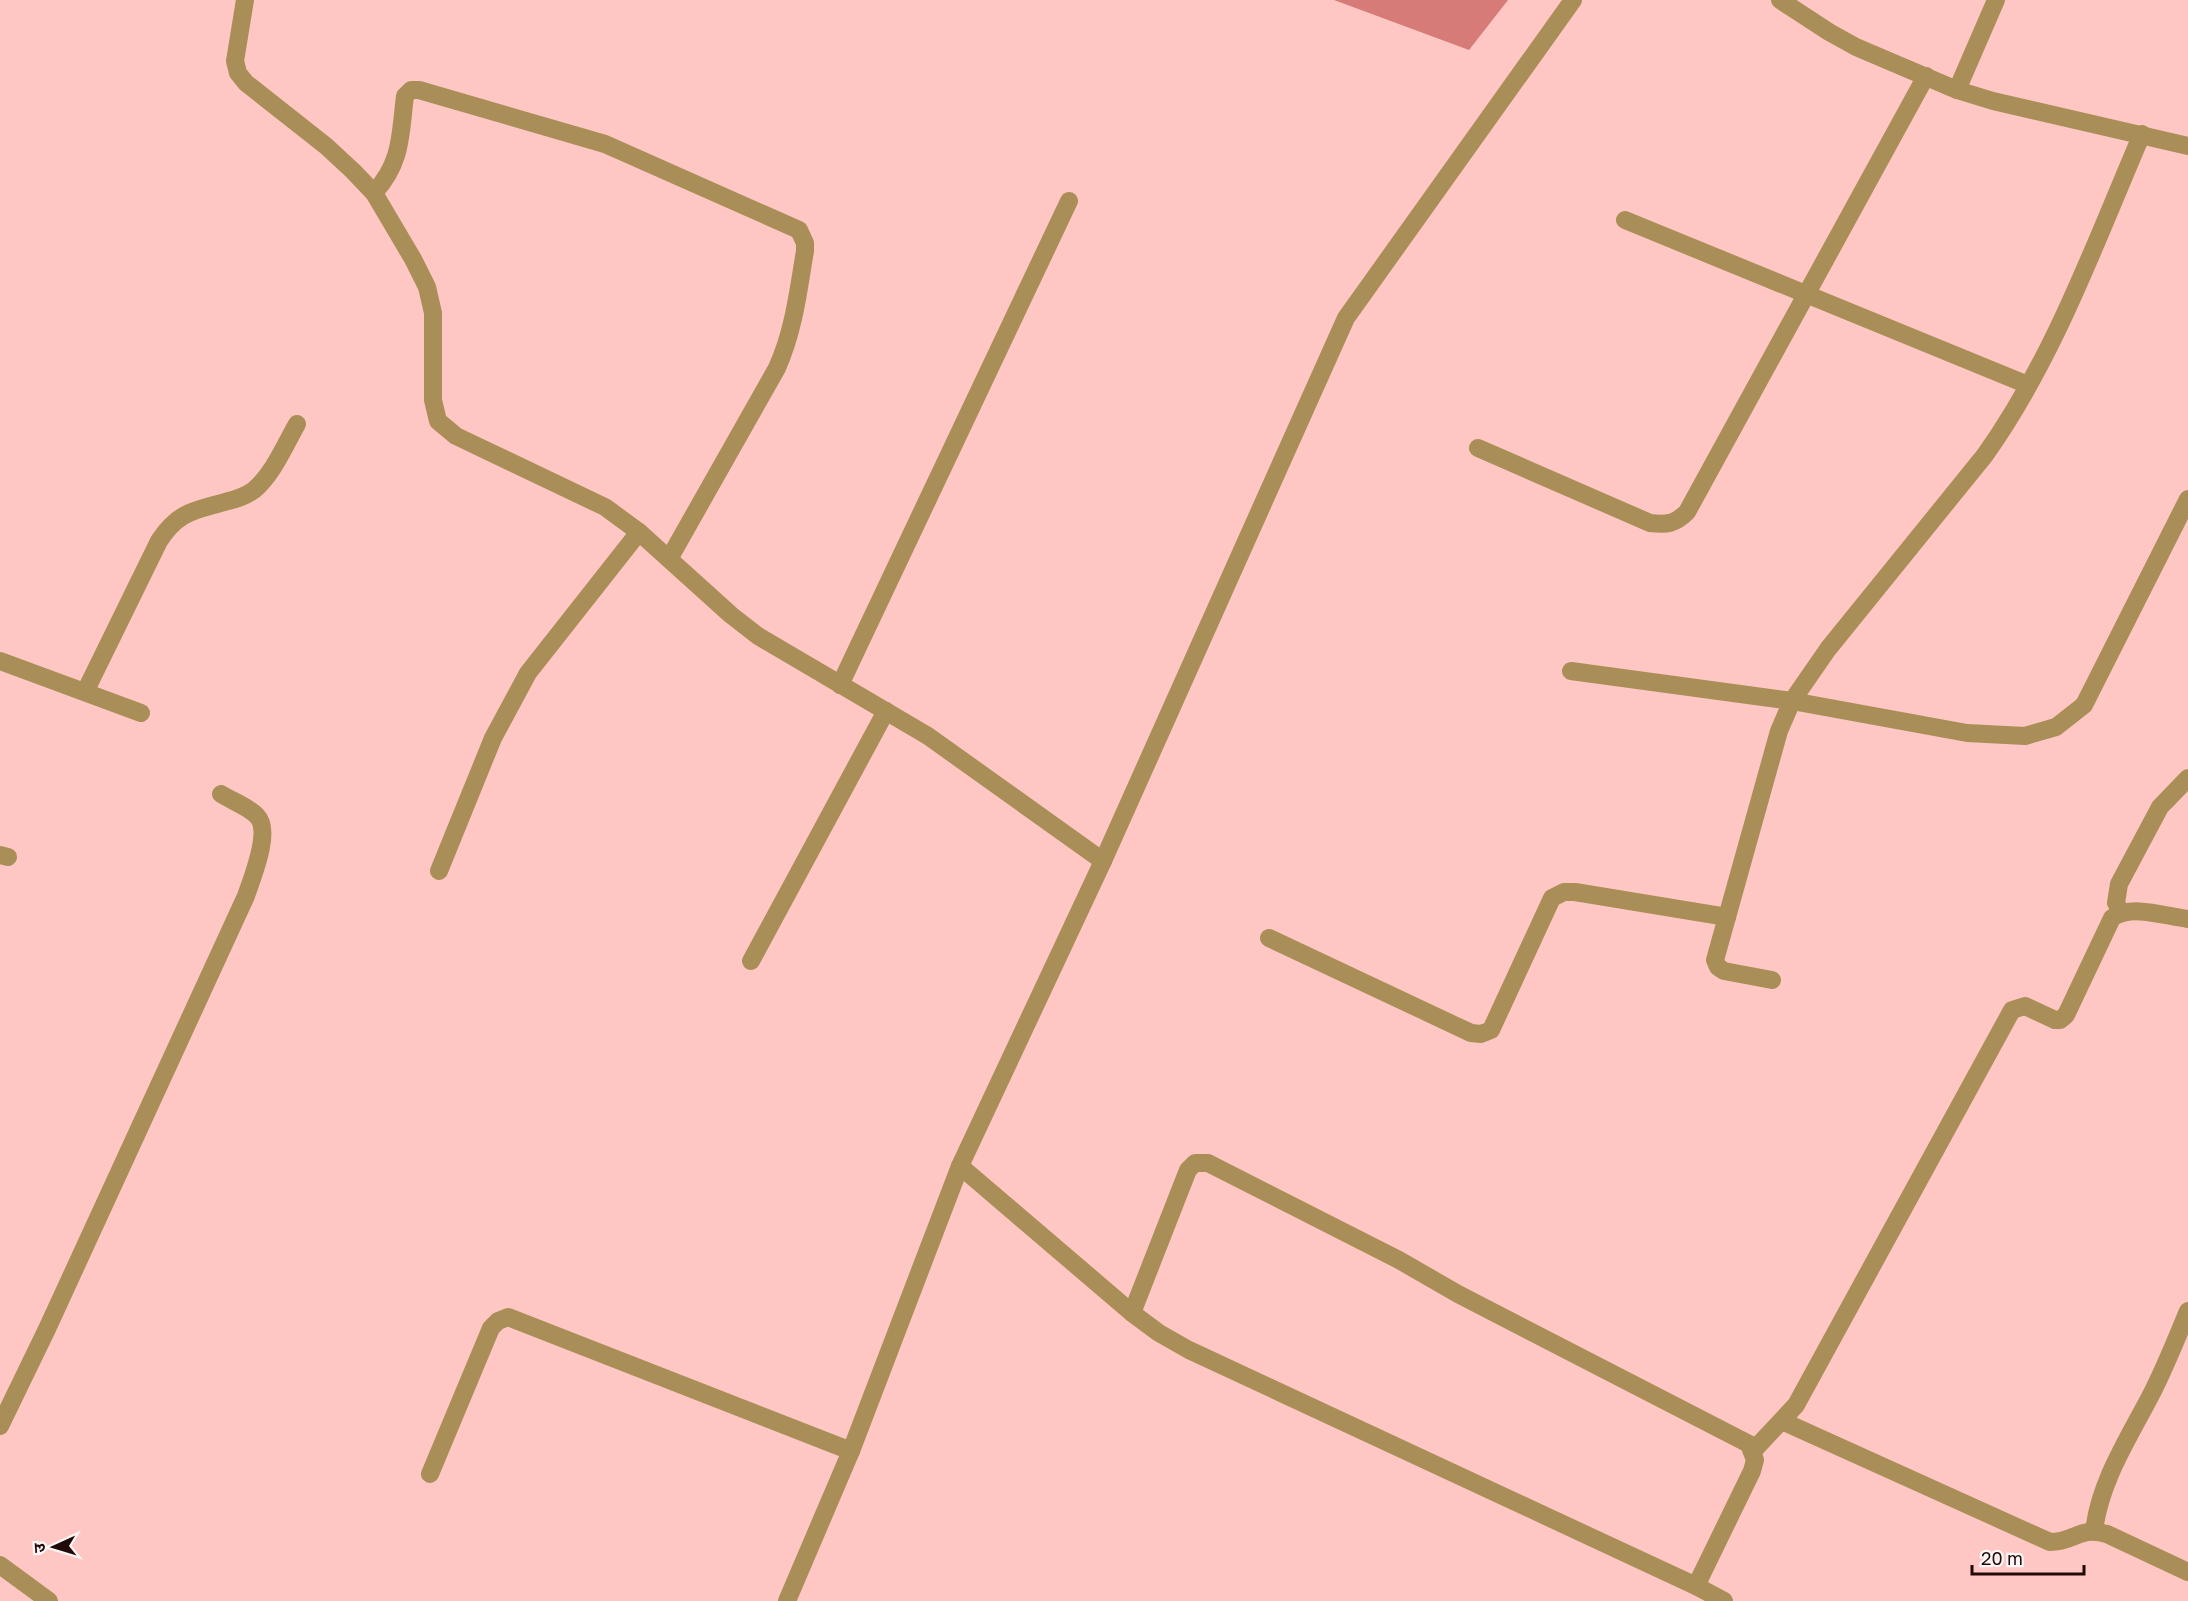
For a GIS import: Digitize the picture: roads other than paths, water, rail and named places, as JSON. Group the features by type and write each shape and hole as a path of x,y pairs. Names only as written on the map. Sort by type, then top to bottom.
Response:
{"street":[{"path":"245,0 235,61 238,73 246,83 326,146 374,193 427,287 433,313 433,400 438,421 456,436 605,507 639,532 731,615 758,636 928,736 1103,861"},
{"path":"787,1601 851,1451 960,1166 1103,861 1346,318 1573,0"},
{"path":"1780,0 1856,47 1957,90 1993,101 2188,146"},
{"path":"1957,90 1996,0"},
{"path":"1478,448 1650,523 1665,525 1678,522 1687,512 1926,76"},
{"path":"374,193 388,178 395,161 405,96 411,90 419,90 630,153 799,230 805,243 792,330 785,350 669,559"},
{"path":"1772,980 1724,971 1718,967 1715,960 1779,731 1792,701 1828,649 1985,455 2013,414 2063,320 2142,134"},
{"path":"840,685 1070,201"},
{"path":"1625,220 2028,385"},
{"path":"85,692 159,541 170,525 185,514 236,499 253,491 265,478 297,424"},
{"path":"1571,671 1792,701 1967,733 2025,735 2056,727 2084,705 2188,499"},
{"path":"439,871 493,738 528,673 639,532"},
{"path":"0,661 141,713"},
{"path":"751,961 886,711"},
{"path":"2121,912 2116,903 2119,884 2160,807 2188,778"},
{"path":"0,1426 48,1329 246,896 256,868 262,841 262,823 256,814 221,794"},
{"path":"1269,938 1471,1033 1481,1034 1491,1030 1552,898 1564,892 1727,917"},
{"path":"1753,1451 1796,1405 2012,1010 2025,1006 2055,1020 2066,1016 2112,918 2121,912 2135,911 2188,920"},
{"path":"1132,1313 1188,1170 1195,1163 1208,1163 1399,1260 1458,1294 1749,1444 1755,1460 1752,1471 1696,1586"},
{"path":"960,1166 1132,1313 1159,1333 1189,1350 1724,1601"},
{"path":"2094,1531 2097,1510 2106,1482 2154,1389 2188,1311"},
{"path":"430,1474 491,1328 498,1321 508,1317 851,1451"},
{"path":"1782,1421 2050,1542 2062,1542 2084,1531 2094,1531 2107,1534 2188,1572"},
{"path":"0,1565 49,1601"}]}
